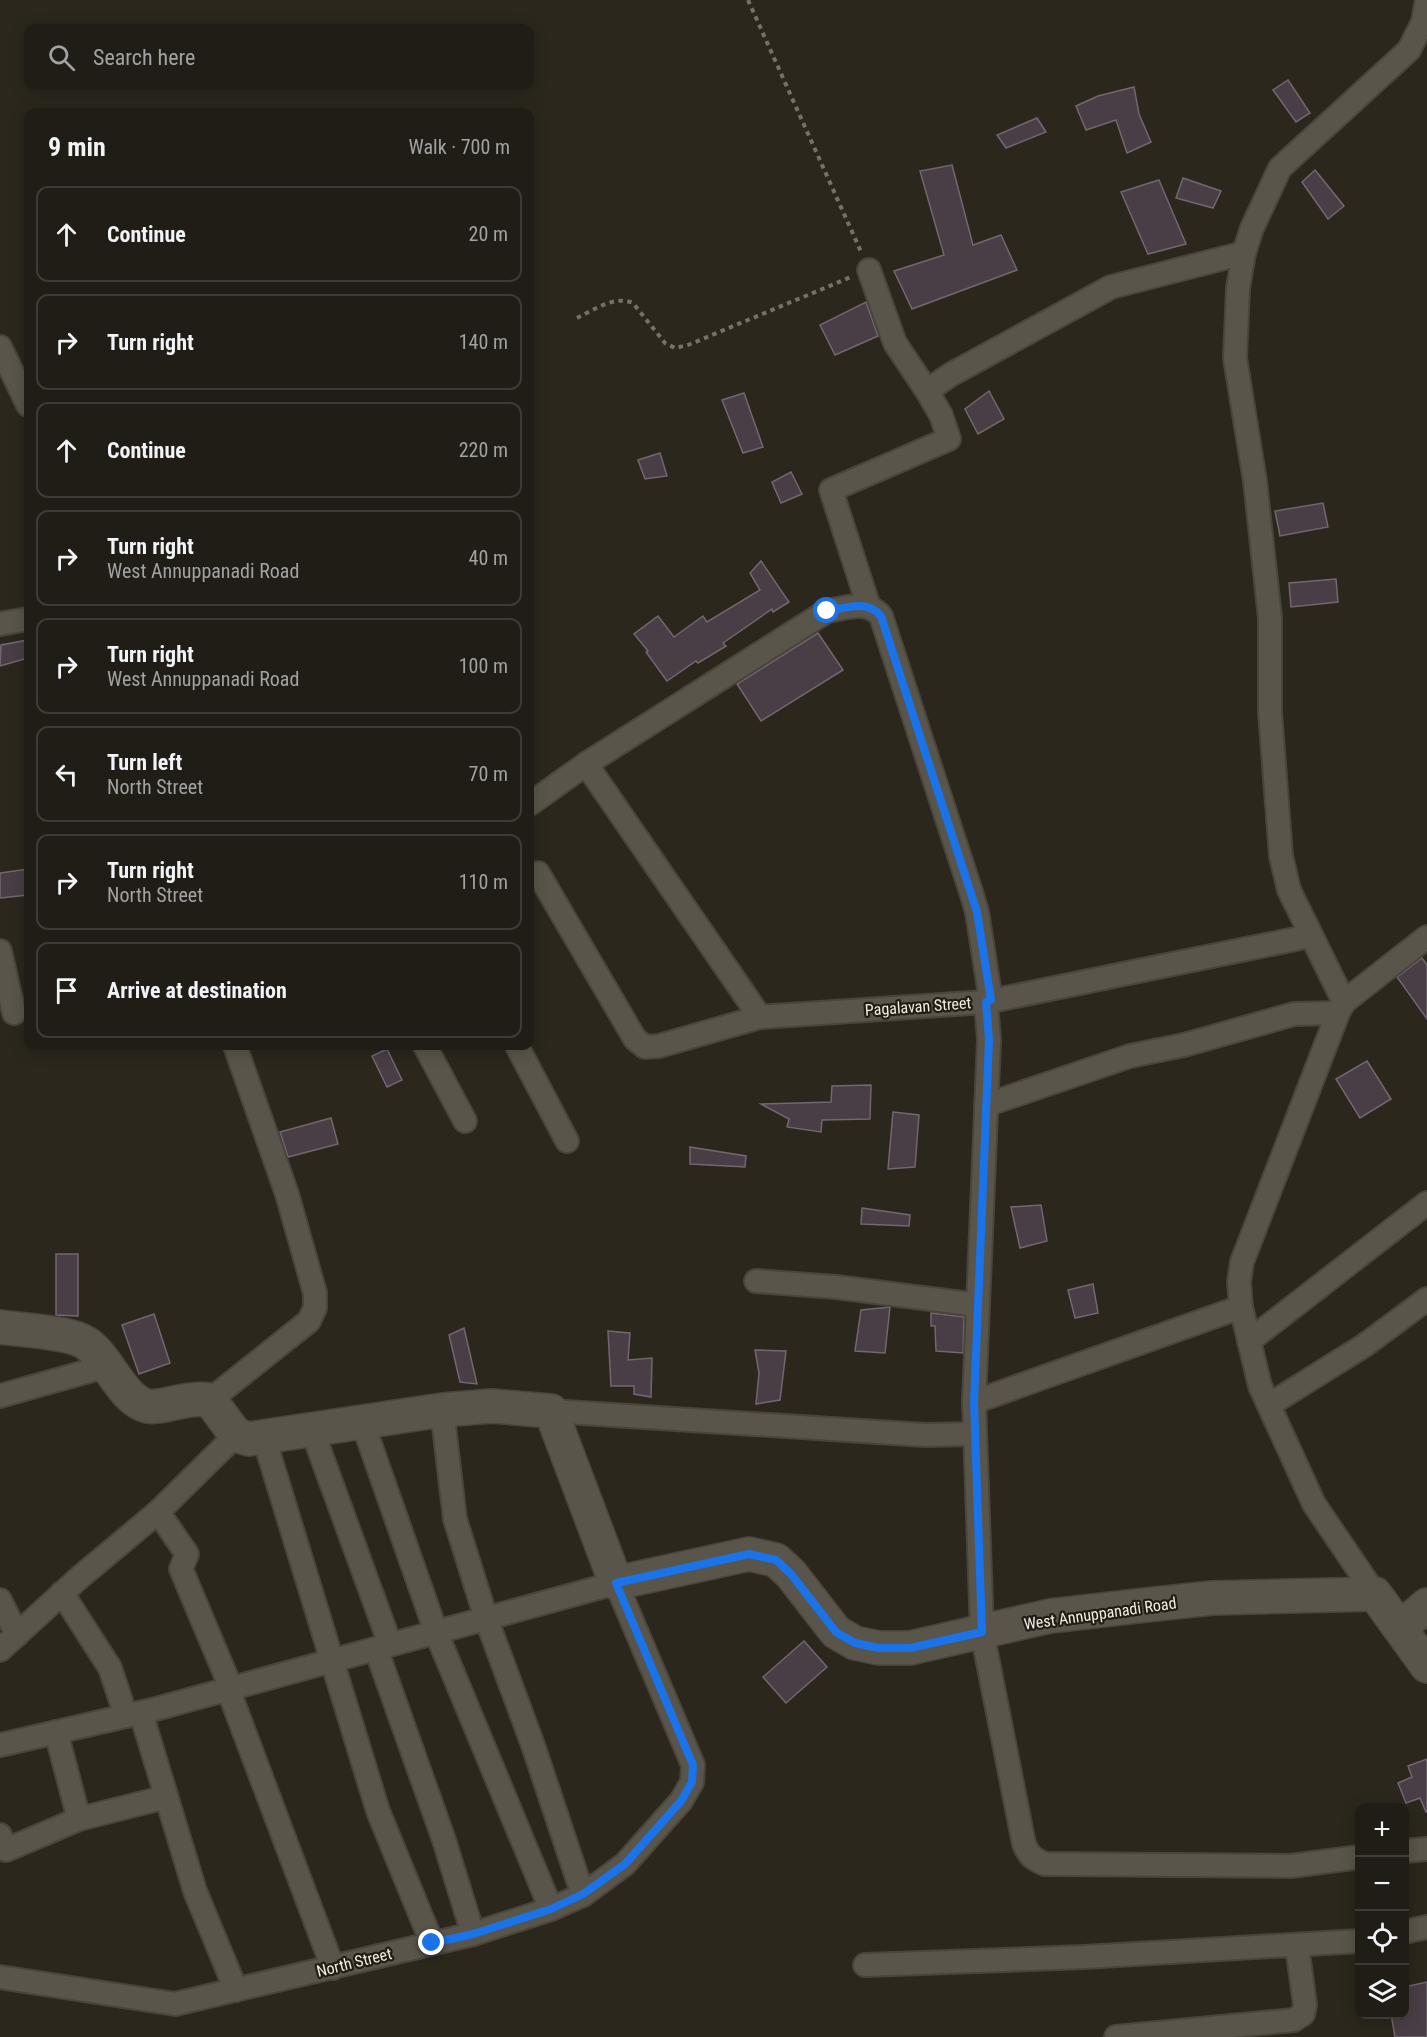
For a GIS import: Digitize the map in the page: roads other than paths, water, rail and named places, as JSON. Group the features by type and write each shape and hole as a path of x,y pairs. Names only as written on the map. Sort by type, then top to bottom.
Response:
{"street":[{"path":"1341,1007 1288,890 1281,856 1270,712 1270,618 1255,482 1235,358 1238,288 1244,253 1252,228 1280,168 1409,50 1423,22 1427,0"},
{"path":"927,391 951,375 1111,287 1244,253"},
{"path":"869,270 895,343 941,415 949,439 831,490 869,607"},
{"path":"0,347 24,397"},
{"path":"534,801 586,764 827,611 864,605 875,609 881,616 977,912 989,1001 974,1402 982,1632 1024,1844 1034,1859 1045,1864 1292,1866 1355,1858"},
{"path":"0,624 24,620"},
{"path":"586,764 760,1017"},
{"name":"Pagalavan Street","path":"538,873 634,1039 645,1047 659,1046 760,1017 989,1001 1310,936"},
{"path":"1427,937 1341,1007 1242,1262 1239,1282 1241,1306 1260,1386 1314,1504 1427,1666"},
{"path":"0,951 14,1012"},
{"path":"986,1105 1130,1056 1294,1014 1341,1007"},
{"path":"210,1400 309,1321 315,1308 315,1293 287,1194 236,1050"},
{"path":"427,1050 465,1121"},
{"path":"520,1050 567,1141"},
{"path":"1249,1341 1427,1203"},
{"path":"756,1281 836,1287 978,1305"},
{"path":"1269,1405 1365,1346 1427,1299"},
{"path":"974,1402 1241,1306"},
{"path":"0,1327 76,1338 87,1344 138,1402 148,1406 200,1398 210,1400 250,1437 333,1660 378,1811 432,1943"},
{"path":"0,1396 107,1366"},
{"path":"0,1650 62,1593 250,1437 442,1410 492,1406 925,1435 975,1434"},
{"path":"442,1410 455,1519 486,1618 534,1748 583,1894"},
{"path":"0,1745 230,1689 616,1583 552,1411"},
{"path":"362,1421 436,1632 551,1909"},
{"path":"312,1430 383,1646 473,1934"},
{"path":"158,1512 188,1554 181,1569 230,1689 333,1968"},
{"name":"West Annuppanadi Road","path":"616,1583 749,1554 776,1560 791,1574 836,1632 855,1643 879,1648 910,1648 1050,1616 1212,1598 1375,1594"},
{"name":"North Street","path":"0,1977 175,2004 473,1934 551,1909 583,1894 625,1864 681,1801 692,1782 693,1765 616,1583"},
{"path":"62,1593 110,1668 133,1714 166,1797 195,1891 236,1990"},
{"path":"0,1600 17,1635"},
{"path":"1400,1628 1427,1605"},
{"path":"56,1732 79,1819"},
{"path":"0,1834 6,1850 79,1819 166,1797"},
{"path":"1409,1851 1427,1849"},
{"path":"1409,1931 1427,1928"},
{"path":"865,1965 1297,1946 1355,1941"},
{"path":"1116,2037 1293,2019 1303,2014 1305,2005 1297,1946"}]}
